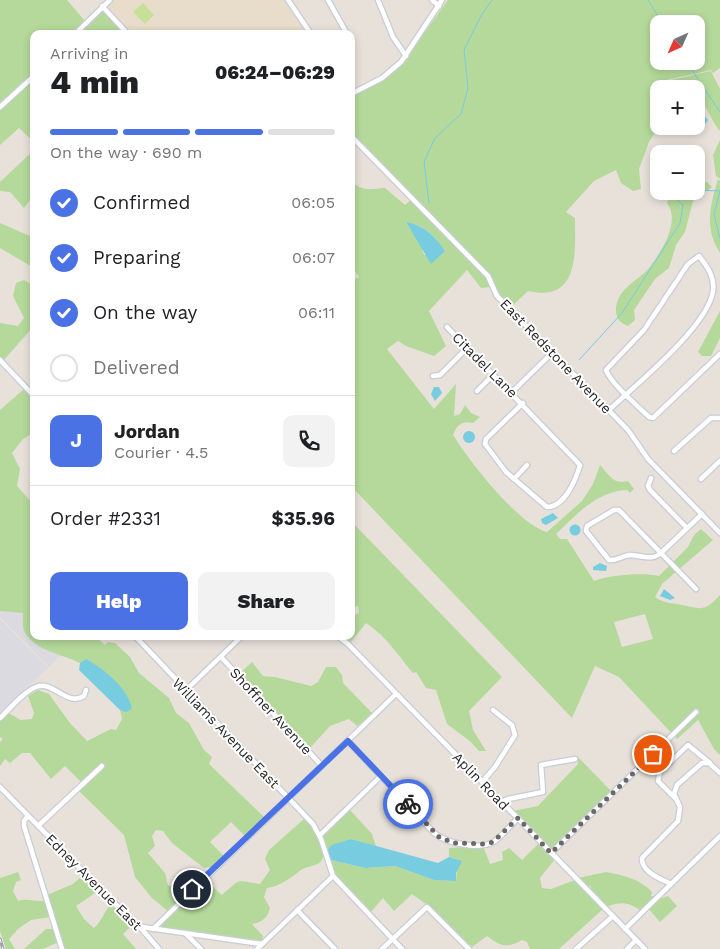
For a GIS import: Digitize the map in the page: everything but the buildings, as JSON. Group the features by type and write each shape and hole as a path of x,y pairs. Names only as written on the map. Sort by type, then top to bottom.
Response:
{"street":[{"path":"79,30 110,0"},
{"path":"288,0 307,30"},
{"path":"328,0 345,30"},
{"path":"378,0 393,37 406,56"},
{"path":"432,0 439,6"},
{"path":"355,90 382,78 406,56 442,0"},
{"path":"102,6 124,30"},
{"path":"0,107 30,80"},
{"name":"East Redstone Avenue","path":"355,140 488,276 497,296 628,430 648,458 720,533"},
{"path":"609,411 627,394 687,335 708,305 713,292 713,282 711,273 699,256 694,258 680,275 644,330 608,366 608,375 627,394 653,418 720,356"},
{"name":"Citadel Lane","path":"447,327 523,403 580,465 569,490 558,503 551,507 548,507 506,472 485,444 486,439 523,403"},
{"path":"432,376 440,375 468,347"},
{"path":"512,392 553,352"},
{"path":"0,360 30,392"},
{"path":"477,391 494,374"},
{"path":"674,451 711,418 720,418"},
{"path":"701,479 720,461"},
{"path":"514,479 527,465"},
{"path":"651,478 648,486 650,490 687,528"},
{"path":"696,589 662,552 619,510 614,510 587,526 586,531 609,560 630,555 653,558 662,552 702,514"},
{"name":"Williams Avenue East","path":"139,640 313,824 320,835 333,876 402,949"},
{"path":"185,691 238,640"},
{"name":"Aplin Road","path":"342,640 645,949"},
{"name":"Shoffner Avenue","path":"220,657 322,766"},
{"path":"0,718 35,687 47,686 64,696 74,699 84,696 86,690"},
{"path":"153,929 396,694"},
{"path":"482,782 495,767 515,735 512,725 493,710"},
{"path":"551,853 696,712"},
{"path":"348,741 439,837 454,843 489,844 495,841 518,818"},
{"path":"678,801 658,781 660,772 688,744 720,773"},
{"path":"502,802 508,798 543,792 541,765 575,759"},
{"path":"670,884 649,872 643,865 642,860 677,824 680,814 678,801 674,794 677,785 700,763 706,762 712,765"},
{"path":"38,826 102,766"},
{"path":"320,835 381,776"},
{"name":"Edney Avenue East","path":"0,787 135,924 142,927 145,934 159,949"},
{"path":"28,816 24,821 24,826 62,949"},
{"path":"625,929 720,836"},
{"path":"257,949 333,876"},
{"path":"382,949 427,907 469,949"},
{"path":"297,910 335,949"},
{"path":"576,949 613,916"},
{"path":"142,927 262,944 267,949"},
{"path":"186,934 200,949"},
{"path":"627,949 636,940"}],"shaded area":[{"path":"113,0 284,0 303,30 129,30 107,6"},
{"path":"0,611 23,613 24,632 30,636 30,640 36,640 57,654 62,654 0,716 48,666 0,617"},
{"path":"0,619 47,667 0,713"}],"green space":[{"path":"0,0 67,0 85,21 77,30 30,30 30,78 0,105"},
{"path":"448,0 720,0 720,68 713,73 711,70 666,80 650,80 650,135 653,135 639,169 641,189 633,191 621,183 616,170 594,181 566,212 575,218 575,245 571,272 566,282 557,289 545,293 528,291 511,307 497,292 489,275 355,137 355,92 382,79 406,58"},
{"path":"143,3 154,15 145,24 133,12"},
{"path":"104,7 126,30 81,30"},
{"path":"711,71 720,89 720,131 705,106 705,80 671,80"},
{"path":"30,82 30,138 19,128 0,145 0,109"},
{"path":"720,140 720,179 716,176 713,155"},
{"path":"30,154 30,200 24,208 10,192 0,191 0,182"},
{"path":"718,179 720,181 720,253 715,244 710,226 711,208"},
{"path":"705,182 712,187 705,192"},
{"path":"355,184 363,188 385,188 405,205 411,200 487,277 491,287 481,288 467,270 429,311 446,346 434,356 406,346 398,341 387,349 434,409 456,384 454,416 460,414 465,405 471,413 480,417 473,423 466,422 460,424 453,435 496,491 535,527 547,532 582,501 593,484 600,465 614,480 628,481 634,489 630,493 627,490 616,491 597,499 579,512 556,534 560,539 567,539 594,581 626,575 645,574 659,576 688,547 694,535 701,529 713,540 662,584 655,597 666,602 701,608 709,605 720,595 720,755 714,749 698,720 677,739 619,677 595,666 572,718 355,490 355,279 359,277 355,271","holes":["406,223 424,228 437,240 445,251 424,255 421,245","645,614 653,639 622,647 614,622"]},
{"path":"668,200 694,200 685,232 676,245 669,268 655,279 634,310 635,320 628,326 617,317 617,303 624,290 652,264 669,234 672,217"},
{"path":"0,223 30,236 30,266 0,248"},
{"path":"24,280 30,284 30,331 3,361 0,358 0,323 18,326 24,318 13,296 16,283"},
{"path":"720,311 720,338 711,356 702,356 698,352"},
{"path":"24,389 30,395 30,435 23,439 12,453 20,469 17,486 30,501 30,639 25,633 23,626 23,613 0,611 0,410"},
{"path":"355,525 502,677 469,711 473,730 486,751 479,751 471,742 447,724 436,690 426,688 416,672 413,673 380,634 366,623 355,637 355,615 359,613 358,606 355,607"},
{"path":"31,640 99,640 105,645 108,642 115,643 130,657 139,673 169,698 176,713 189,723 204,750 212,757 209,764 264,817 245,836 231,822 210,842 224,856 213,867 204,868 172,843 163,831 156,830 152,836 155,846 148,853 165,873 168,885 184,892 189,891 169,912 152,898 135,877 124,835 78,790 104,766 103,764 82,783 65,766 51,779 30,753 22,753 10,763 5,759 0,766 0,742 3,739 0,737 0,720 8,713 21,720 32,719 34,713 28,696 38,690 49,694 70,723 87,741 111,729 116,730 122,719 120,710 125,712 86,659 80,663 36,644"},
{"path":"252,662 263,676 311,686 318,682 326,667 336,667 342,675 343,683 373,714 357,726 349,719 330,726 310,748 239,674"},
{"path":"577,756 612,792 551,850 513,811 538,806 578,764"},
{"path":"350,810 372,834 376,846 351,839 326,851 322,835"},
{"path":"305,818 322,844 324,855 318,864 301,870 281,884 267,888 264,897 270,908 269,912 264,919 252,924 263,936 262,942 161,927 162,922 205,880 222,895 242,881 260,884 270,870 265,859 269,850"},
{"path":"539,843 555,859 540,878 542,888 551,889 575,880 603,909 559,949 530,949 527,942 522,940 512,945 504,945 487,936 472,947 430,907 412,894 394,911 383,898 370,913 335,876 331,860 365,868 395,866 434,880 456,881 458,860 449,857 449,848 483,846 490,864 503,860 502,852 509,848 522,860"},
{"path":"18,872 21,880 16,882 13,891 18,901 46,901 51,917 31,920 18,929 9,939 15,949 6,949 0,931 0,878"},
{"path":"606,872 637,881 652,892 651,896 655,897 641,911 624,903 606,907 590,890 591,885 588,888 578,878"},
{"path":"83,875 98,891 76,906 84,919 94,928 112,902 133,924 123,934 136,949 66,949 62,943 47,895 73,884"},
{"path":"668,896 677,906 660,922 648,908 659,899"},
{"path":"46,929 55,929 59,942 43,949 24,949"}],"water":[{"path":"406,222 424,229 445,251 431,264"},
{"path":"434,387 439,387 442,393 435,401 431,394"},
{"path":"467,431 471,431 475,437 471,443 467,443 463,439 463,435"},
{"path":"553,513 558,518 546,525 542,523 541,519"},
{"path":"575,524 581,530 575,536 569,530"},
{"path":"600,563 607,566 606,571 593,570 593,567"},
{"path":"664,589 675,598 670,600 660,596"},
{"path":"86,659 114,680 126,694 132,709 125,712 120,710 79,670 80,663"},
{"path":"351,839 438,863 449,857 462,861 456,873 456,881 434,880 395,866 365,868 331,860 327,850 332,845"}],"waterway":[{"path":"429,203 424,162 435,138 461,114 468,88 464,50 482,14 492,0"},
{"path":"648,0 657,15"},
{"path":"692,70 720,112"},
{"path":"705,190 720,191"},
{"path":"720,191 714,214 720,239"},
{"path":"579,360 622,313 680,223 683,205 677,200"}],"railway":[{"path":"0,939 3,949"}],"way so far":[{"path":"408,804 434,833 449,842 457,844 487,844 493,842 518,818 551,853 653,754"}],"route":[{"path":"192,889 348,741 408,804"}]}
